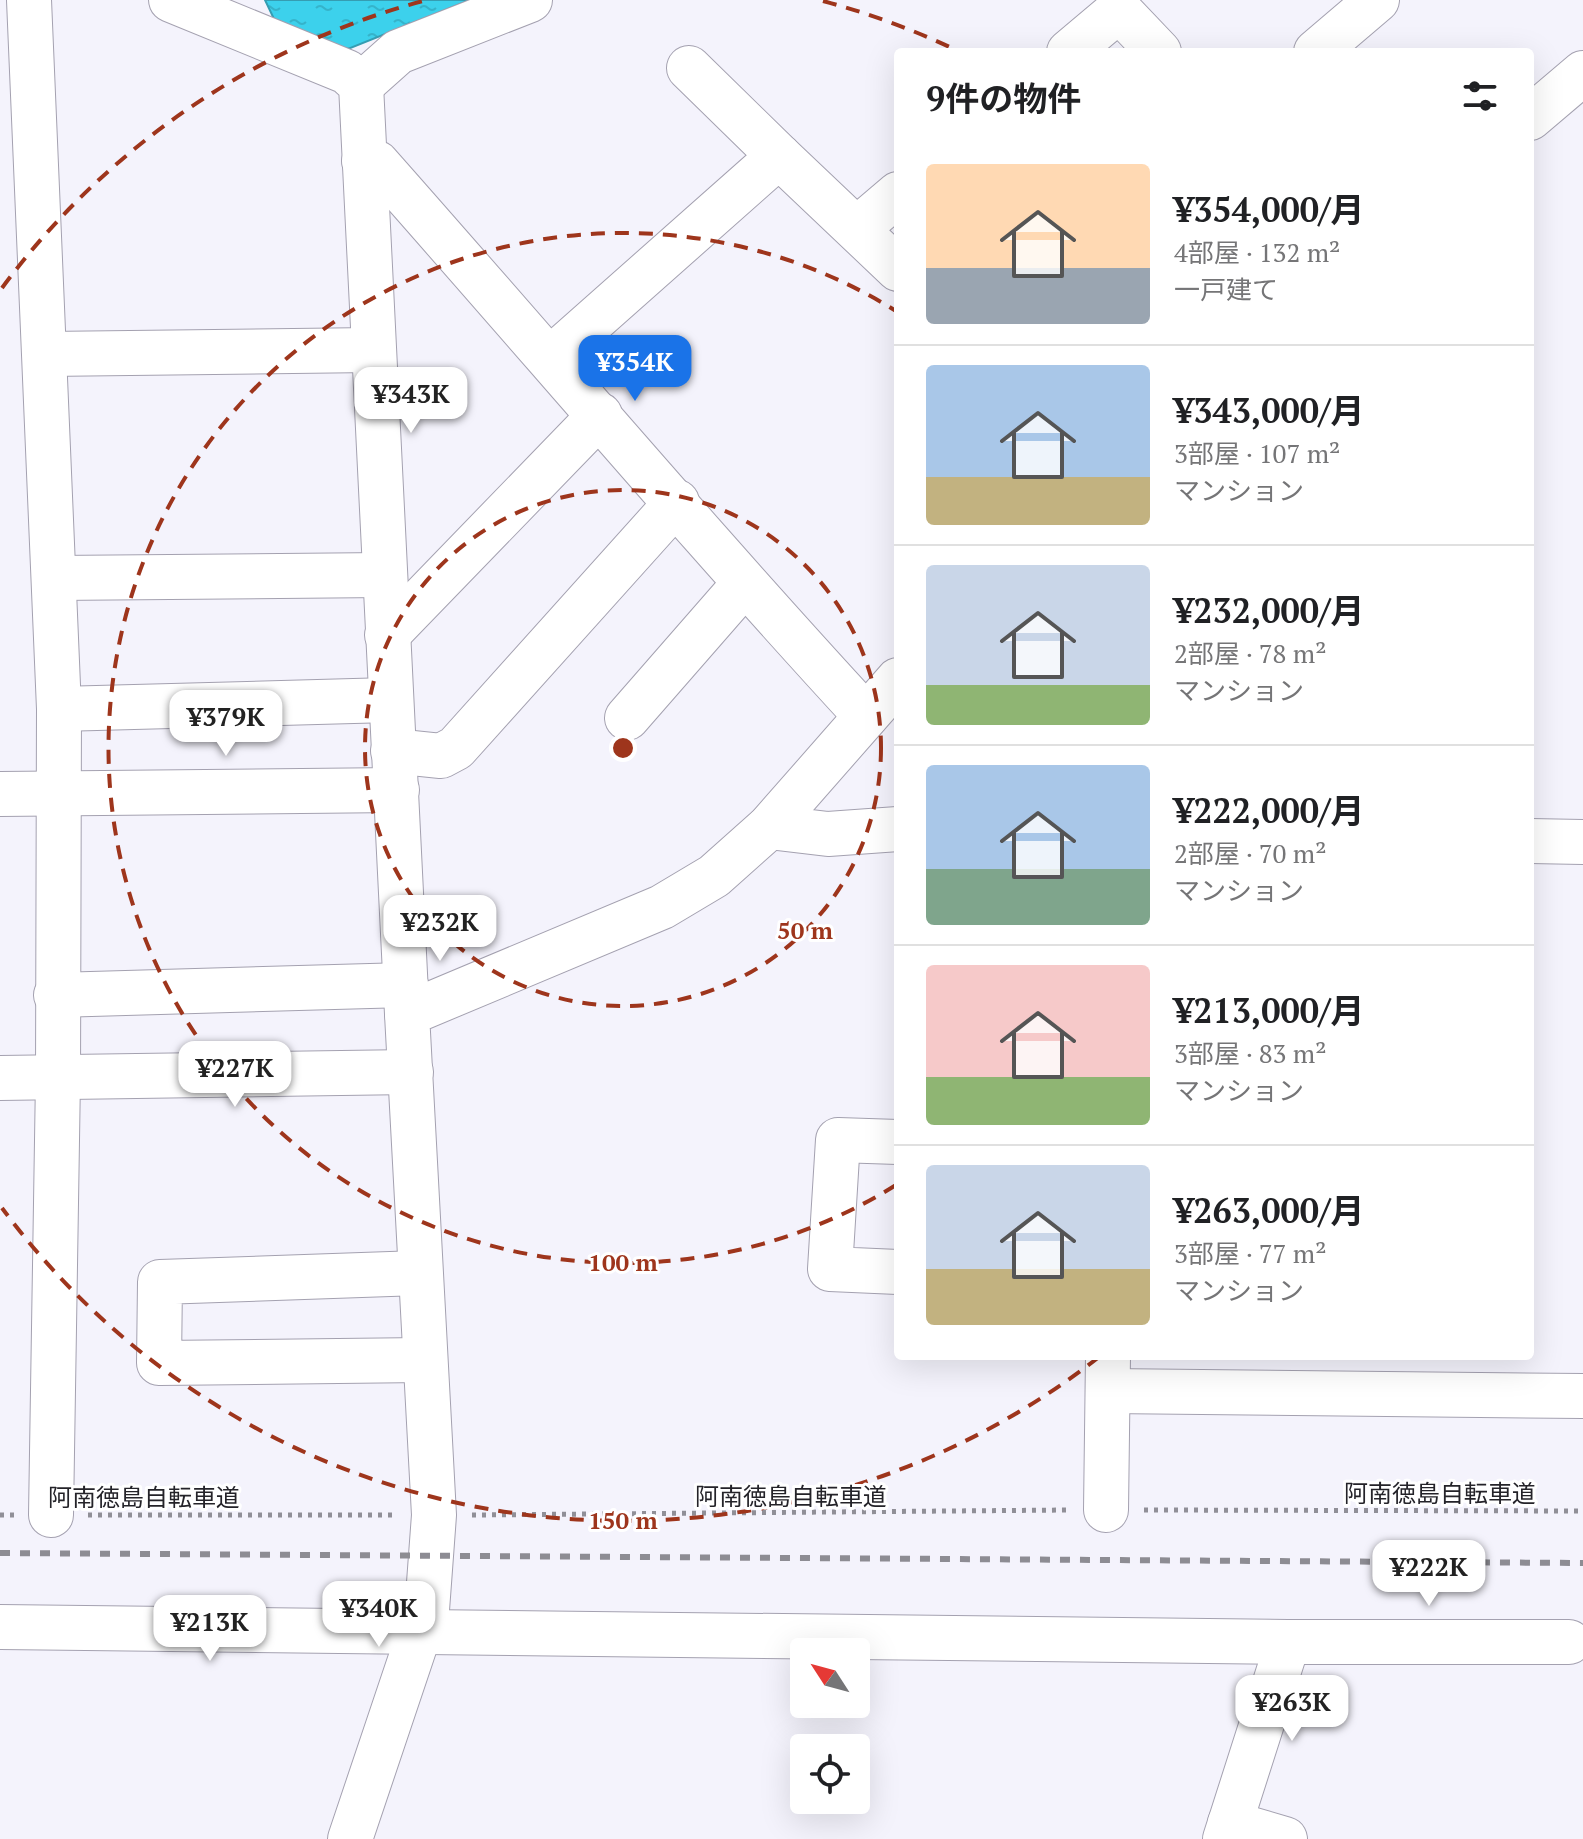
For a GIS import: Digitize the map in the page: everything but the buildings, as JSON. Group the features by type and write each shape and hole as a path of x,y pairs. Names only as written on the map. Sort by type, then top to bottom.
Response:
{"street":[{"path":"29,0 59,709 56,794 58,1078 51,1515"},
{"path":"171,0 347,72 361,85 423,1360 434,1515 427,1610 350,1839"},
{"path":"361,85 398,52 530,0"},
{"path":"1321,48 1377,0"},
{"path":"1074,48 1119,10 1155,48"},
{"path":"689,68 894,265"},
{"path":"1534,115 1578,87"},
{"path":"550,359 779,156"},
{"path":"364,161 377,163 677,502 744,584 866,716"},
{"path":"858,228 894,197"},
{"path":"46,354 372,350"},
{"path":"387,635 600,415"},
{"path":"0,794 56,794 395,770 441,756 456,748 677,502"},
{"path":"55,578 384,575"},
{"path":"627,718 744,584"},
{"path":"56,995 406,999 662,907 714,876 769,827 894,684"},
{"path":"59,709 390,700"},
{"path":"769,827 828,834 894,829"},
{"path":"1534,841 1583,842"},
{"path":"0,1078 411,1072"},
{"path":"894,1142 838,1140 830,1269 894,1272"},
{"path":"419,1273 160,1282 159,1363 423,1360"},
{"path":"1106,1510 1108,1374 1583,1396"},
{"path":"0,1627 1288,1642 1569,1642"},
{"path":"1285,1839 1228,1831 1288,1642"}],"path":[{"name":"阿南徳島自転車道","path":"0,1515 1583,1511"}],"water":[{"path":"265,0 470,0 343,51 274,19"}],"railway":[{"path":"0,1553 1583,1563"}]}
